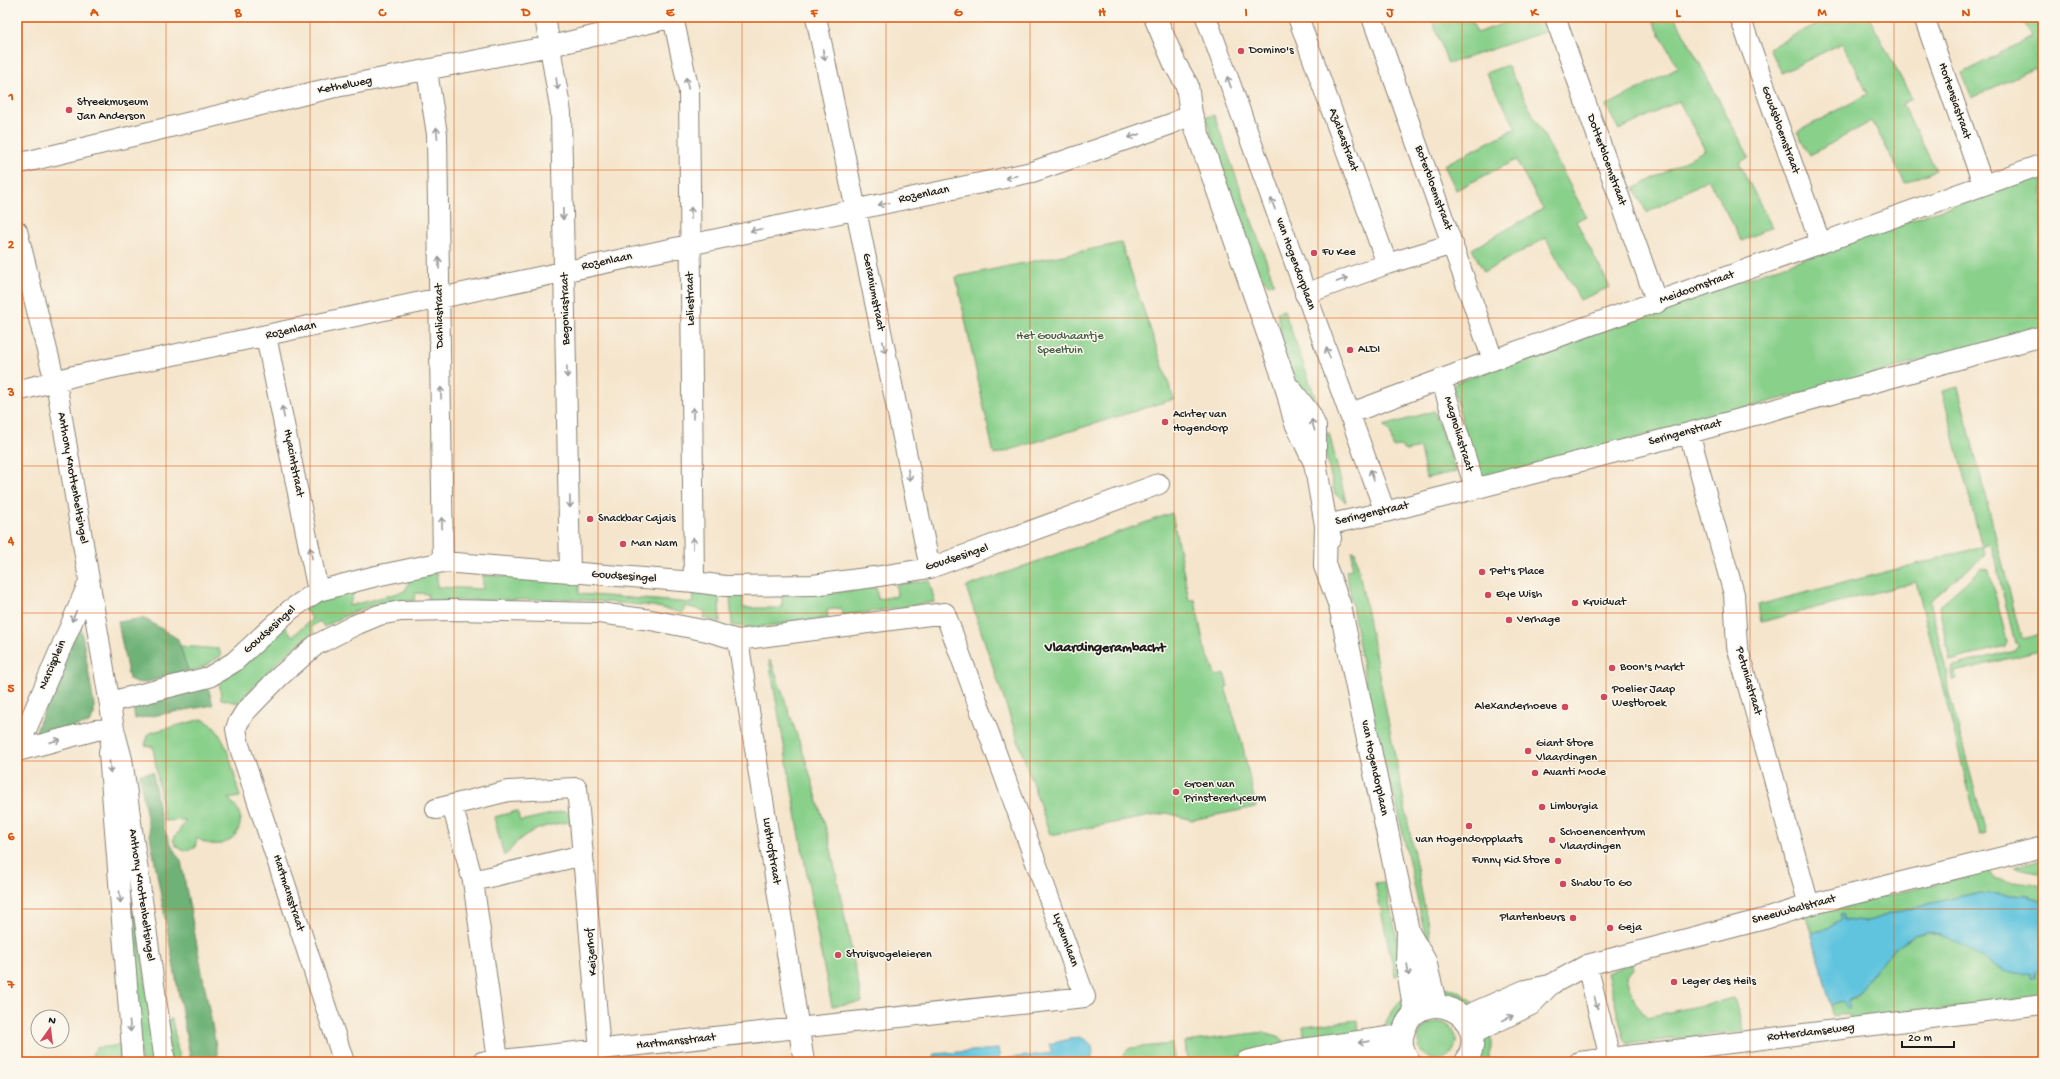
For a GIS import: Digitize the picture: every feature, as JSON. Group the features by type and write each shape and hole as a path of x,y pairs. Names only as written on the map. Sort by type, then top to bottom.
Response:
{"street":[{"name":"Begoniastraat","path":"545,17 561,113 570,573"},
{"name":"Kethelweg","path":"17,164 331,88 427,71 551,46 673,17"},
{"name":"Leliestraat","path":"673,17 689,91 694,582"},
{"name":"Geraniumstraat","path":"816,17 930,568"},
{"name":"van Hogendorplaan","path":"1155,17 1175,64 1187,85 1191,114 1285,382 1310,415 1315,427 1316,463 1326,525 1338,563 1340,606 1408,931 1407,964 1415,1013"},
{"name":"van Hogendorplaan","path":"1206,17 1305,294 1351,413 1385,512"},
{"name":"Azaleastraat","path":"1298,17 1387,264"},
{"name":"Boterbloemstraat","path":"1372,17 1493,360"},
{"name":"Dotterbloemstraat","path":"1555,17 1657,302"},
{"name":"Goudsbloemstraat","path":"1740,17 1820,242"},
{"name":"Hortensiastraat","path":"1924,17 1983,184"},
{"name":"Dahliastraat","path":"427,71 437,134 443,562"},
{"name":"Rozenlaan","path":"17,390 64,378 1032,172 1171,124 1191,114"},
{"name":"Meidoornstraat","path":"1351,413 1493,360 1777,260 1820,242 2043,164"},
{"name":"Anthony Knottenbeltsingel","path":"17,231 64,378 93,607 101,642 114,729 122,759 165,1062"},
{"path":"1305,294 1387,264 1453,244"},
{"name":"Hyacintstraat","path":"266,336 318,591"},
{"name":"Seringenstraat","path":"1326,525 1385,512 1689,433 2043,336"},
{"name":"Magnoliastraat","path":"1441,379 1475,488"},
{"name":"Petuniastraat","path":"1689,433 1734,594 1737,646 1809,905"},
{"name":"Goudsesingel","path":"110,702 209,677 234,662 290,610 318,591 376,576 443,562 694,582 725,586 813,585 874,578 930,568 1159,484"},
{"name":"Narcisplein","path":"17,751 90,580"},
{"name":"Hartmansstraat","path":"344,1062 239,745 236,729 245,712 269,687 316,644 379,615 401,611 453,610 599,614 658,621 707,631 738,640"},
{"name":"Lyceumlaan","path":"738,640 945,612 1085,997 799,1028"},
{"name":"Lusthofstraat","path":"738,640 804,1062"},
{"name":"Anthony Knottenbeltsingel","path":"114,729 108,754 133,1062"},
{"name":"Narcisplein","path":"17,751 96,730 114,729"},
{"name":"Keizerhof","path":"490,1061 473,881 444,807 508,791 578,788 600,1050"},
{"name":"Sneeuwbalstraat","path":"1468,1025 1532,1005 1550,985 1587,965 1768,918 1809,905 2043,847"},
{"path":"473,881 583,855"},
{"name":"van Hogendorplaan","path":"1408,931 1425,961 1436,1006"},
{"path":"1587,965 1610,1058"},
{"name":"Rotterdamseweg","path":"1579,1062 1610,1058 1664,1057 2043,1004"},
{"path":"1405,1050 1407,1023 1415,1013 1422,1009 1436,1006 1451,1008 1468,1025 1472,1049 1466,1062"},
{"name":"Hartmansstraat","path":"490,1061 799,1028"},
{"path":"1247,1062 1289,1057 1405,1050"},
{"path":"1346,1062 1405,1050"}],"green space":[{"path":"1431,17 1470,17 1477,33 1521,17 1541,17 1547,31 1448,64"},
{"path":"1651,17 1675,17 1749,157 1739,163 1772,227 1742,241 1708,179 1647,213 1634,189 1705,150 1679,101 1619,130 1606,106 1678,68"},
{"path":"1830,17 1869,17 1912,99 1902,104 1936,170 1905,183 1872,121 1810,155 1797,132 1868,94 1842,43 1782,73 1769,48"},
{"path":"2022,17 2043,17 2043,84 2034,68 1972,98 1962,73 2032,37"},
{"path":"1507,65 1586,216 1576,221 1610,287 1580,300 1546,238 1484,272 1472,249 1543,209 1516,160 1456,190 1444,165 1516,128 1486,73"},
{"path":"1214,115 1274,283 1268,285 1251,263 1226,194 1206,117"},
{"path":"2043,173 2043,328 1484,479 1477,476 1453,386 1457,382"},
{"name":"Het Goudhaantje Speeltuin","path":"1121,243 1174,399 994,455 956,277"},
{"path":"1284,310 1318,405 1309,409 1284,353 1277,312"},
{"path":"1958,387 2021,637 2024,639 2043,633 2043,650 1955,672 1956,679 1952,680 1951,670 1954,666 2014,650 2019,645 2015,643 1991,544 1982,547 1942,391"},
{"path":"1434,411 1456,472 1426,478 1420,448 1406,451 1400,446 1393,447 1390,431 1384,426"},
{"path":"1321,433 1329,433 1346,502 1335,494"},
{"path":"1172,513 1189,600 1195,600 1204,646 1216,676 1225,674 1228,687 1225,687 1242,743 1256,807 1192,820 1167,813 1050,835 966,587"},
{"path":"1982,547 1985,555 1930,601 1946,670 1948,689 1986,833 1980,835 1916,582 1761,622 1758,605"},
{"path":"1352,551 1355,551 1436,966 1432,966 1397,807 1371,714 1346,570 1352,569"},
{"path":"1982,568 1989,570 2007,641 2005,646 1950,661 1939,606"},
{"path":"437,573 437,587 483,589 483,575 579,582 579,594 693,603 694,592 712,593 719,598 720,622 703,618 705,611 685,606 683,613 652,606 571,599 428,601 428,594 415,593 414,601 377,604 347,615 324,627 320,621 311,627 314,633 293,648 238,703 221,699 219,679 284,626 293,636 312,619 304,609 325,597 355,590 349,606 405,591 412,575"},
{"path":"929,580 935,602 842,616 841,608 827,610 828,618 751,628 732,625 730,595 743,596 743,608 782,608 782,595 823,594 876,587 878,599 897,596 896,585"},
{"path":"144,618 178,639 188,671 143,683 129,679 118,622"},
{"path":"80,622 94,705 94,715 89,723 39,736 35,733"},
{"path":"180,646 219,649 221,656 199,669 188,671"},
{"path":"769,660 772,663 806,761 829,839 862,1002 832,1006 820,949"},
{"path":"207,683 213,705 135,719 133,705"},
{"path":"202,719 211,724 218,732 228,753 240,797 228,799 237,808 240,817 240,826 235,835 228,841 219,844 208,844 197,838 195,848 184,851 176,846 173,840 186,820 164,821 153,747 145,745 149,733"},
{"path":"153,772 164,829 181,861 219,1062 191,1062 139,774"},
{"path":"120,800 157,1062 141,1062"},
{"path":"517,811 520,821 565,811 576,821 554,824 532,832 519,840 504,856 494,817"},
{"path":"2043,859 2043,873 2013,867"},
{"path":"1989,871 1995,879 2031,883 2043,887 2043,901 2028,896 1976,893 1906,909 1865,922 1844,920 1843,914 1840,915 1841,920 1828,928 1811,932 1805,915"},
{"path":"1384,882 1397,936 1403,974 1395,976 1375,883"},
{"path":"1929,932 1947,937 2031,973 2035,978 2035,972 2043,970 2043,997 1850,1022 1848,1013 1833,1017 1831,1005 1855,998 1881,962 1899,945 1915,935"},
{"path":"1633,964 1634,969 1627,976 1635,1003 1647,1017 1734,998 1744,1031 1628,1044 1624,1038 1607,972"},
{"path":"1443,987 1467,997 1474,1002 1473,1006 1459,1003 1451,999 1441,990"},
{"path":"1405,996 1407,997 1401,1018 1386,1030 1383,1028 1396,1005"},
{"path":"172,1019 180,1062 170,1062 168,1020"},
{"path":"1358,1020 1359,1036 1305,1043 1303,1026"},
{"path":"1437,1022 1450,1028 1456,1041 1450,1054 1437,1060 1424,1054 1418,1041 1424,1028"},
{"path":"1263,1032 1280,1037 1285,1042 1285,1046 1219,1062 1187,1062 1185,1042"},
{"path":"1488,1036 1491,1036 1491,1048 1487,1062 1474,1062 1480,1048"},
{"path":"1172,1044 1175,1062 1122,1062 1125,1052 1130,1048"},
{"path":"121,1045 119,1062 88,1062 96,1048"}],"water":[{"path":"1976,893 2028,896 2043,901 2043,970 2035,972 2035,978 2032,978 2031,973 2022,974 2004,970 1950,939 1930,932 1922,933 1905,940 1890,954 1877,968 1859,993 1848,1001 1850,1008 1847,1008 1844,1002 1831,1005 1811,932 1828,928 1841,920 1840,915 1843,914 1844,920 1865,922 1906,909"},
{"path":"1079,1037 1090,1043 1092,1046 1093,1053 1090,1062 933,1062 934,1054 998,1049 1000,1059 1052,1053 1049,1044"}],"place":[{"name":"Domino's","path":"1241,51"},
{"name":"Streekmuseum Jan Anderson","path":"69,110"},
{"name":"Fu Kee","path":"1314,253"},
{"name":"ALDI","path":"1350,350"},
{"name":"Achter van Hogendorp","path":"1165,422"},
{"name":"Snackbar Cajais","path":"590,519"},
{"name":"Man Nam","path":"623,544"},
{"name":"Pet's Place","path":"1482,572"},
{"name":"Eye Wish","path":"1488,595"},
{"name":"Kruidvat","path":"1575,603"},
{"name":"Verhage","path":"1509,620"},
{"name":"Boon's Markt","path":"1612,668"},
{"name":"Poelier Jaap Westbroek","path":"1604,697"},
{"name":"Alexanderhoeve","path":"1565,707"},
{"name":"Giant Store Vlaardingen","path":"1528,751"},
{"name":"Avanti Mode","path":"1535,773"},
{"name":"Groen van Prinstererlyceum","path":"1176,792"},
{"name":"Limburgia","path":"1542,807"},
{"name":"van Hogendorpplaats","path":"1469,826"},
{"name":"Schoenencentrum Vlaardingen","path":"1552,840"},
{"name":"Funny Kid Store","path":"1558,861"},
{"name":"Shabu To Go","path":"1563,884"},
{"name":"Plantenbeurs","path":"1573,918"},
{"name":"Geja","path":"1610,928"},
{"name":"Struisvogeleieren","path":"838,955"},
{"name":"Leger des Heils","path":"1674,982"}],"district":[{"name":"Vlaardingerambacht","path":"1105,648"}]}
